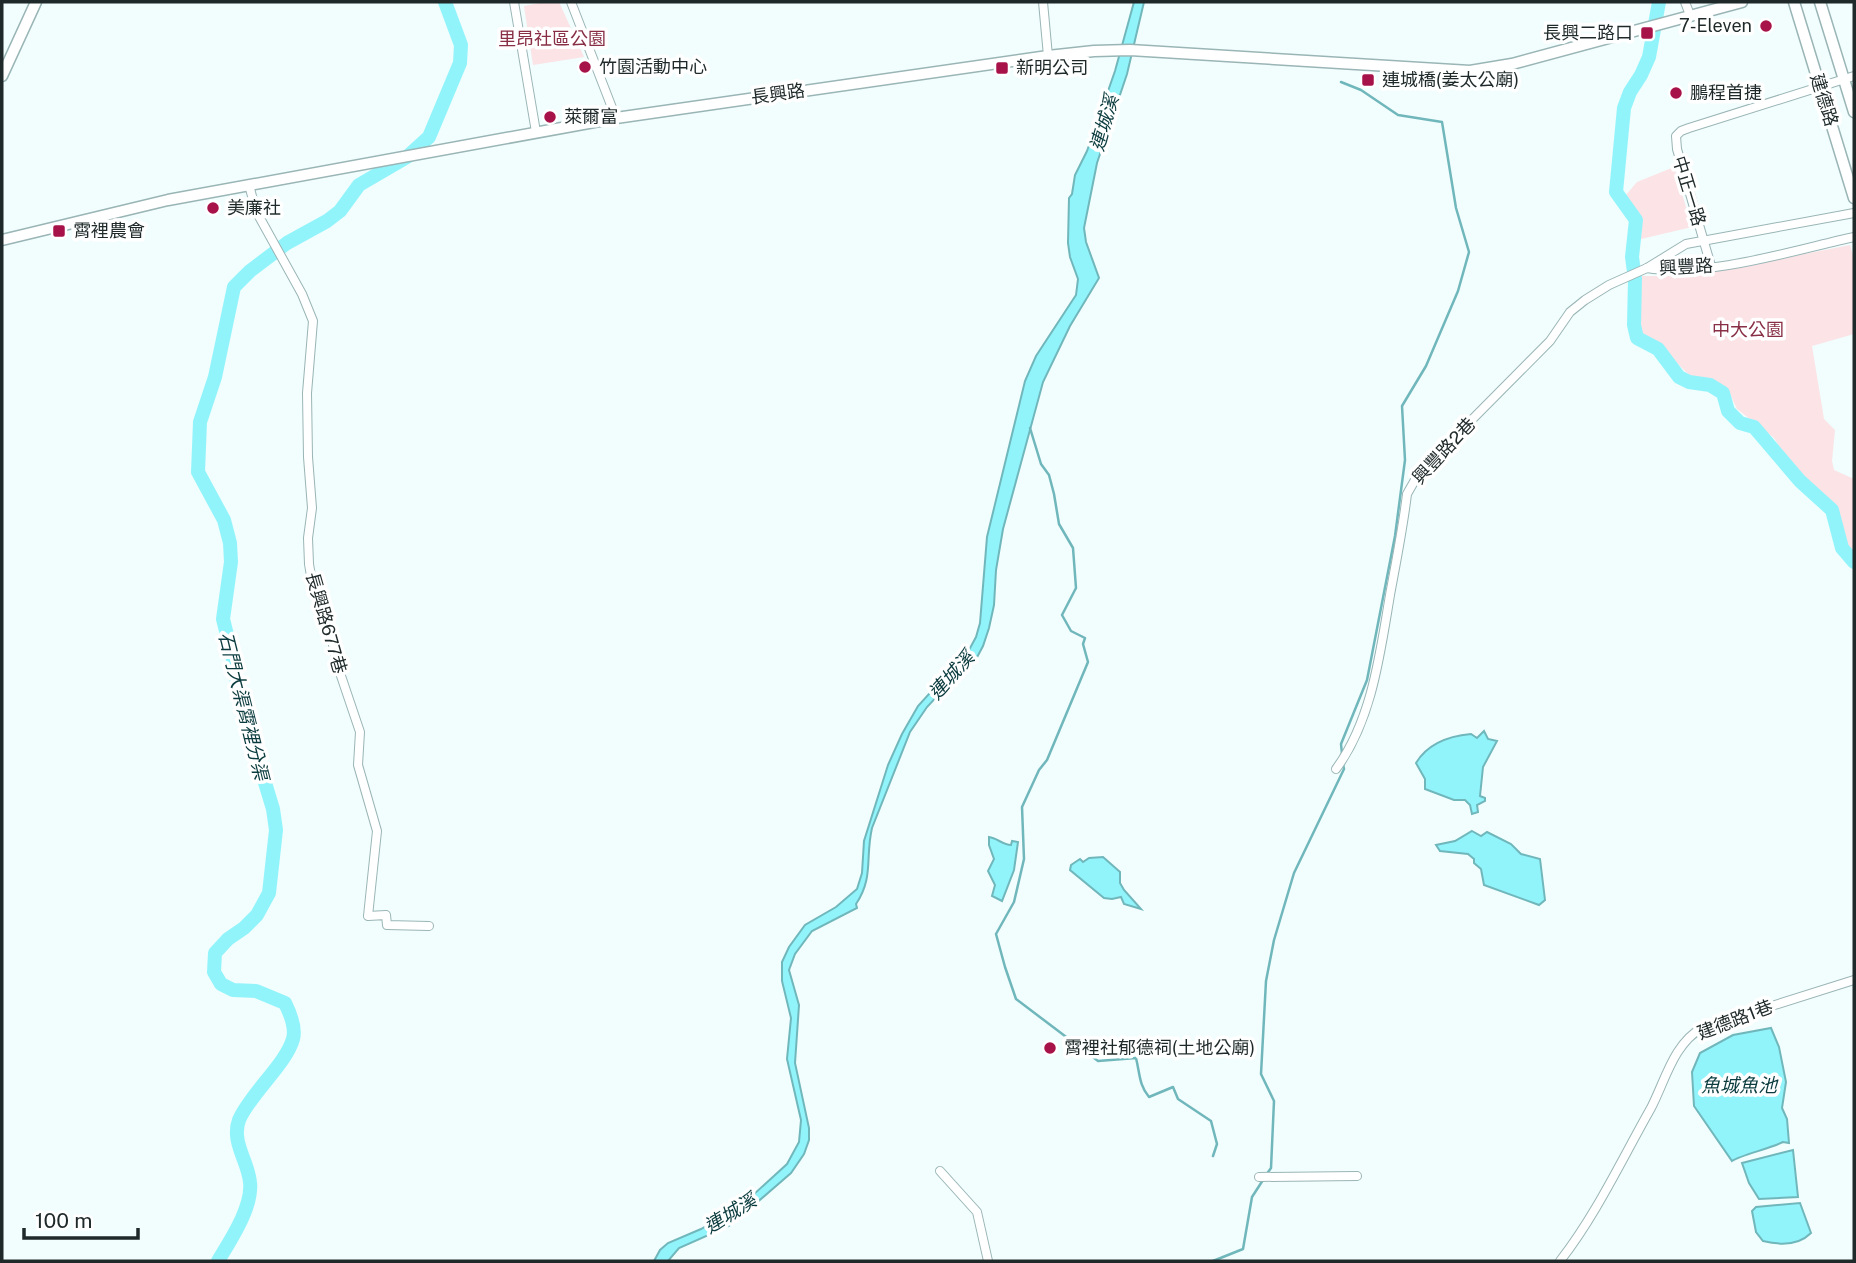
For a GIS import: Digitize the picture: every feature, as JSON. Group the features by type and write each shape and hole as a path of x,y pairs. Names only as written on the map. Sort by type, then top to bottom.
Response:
{"main road":[{"path":"2,76 36,2"},
{"path":"1690,15 1742,2"},
{"name":"建德路","path":"1794,2 1854,198"},
{"name":"建德路","path":"1821,2 1849,78 1854,112"},
{"name":"長興路","path":"249,185 616,118 1048,56 1127,50 1469,71 1512,64 1690,15"},
{"path":"2,240 168,200 249,185"}],"street":[{"path":"514,2 536,132"},
{"path":"571,2 616,118"},
{"path":"1043,2 1048,56"},
{"path":"1685,2 1690,15"},
{"name":"中正一路","path":"1711,266 1677,149 1676,136 1689,128 1849,78"},
{"name":"長興路677巷","path":"249,185 256,211 302,294 313,321 307,393 307,457 312,508 308,538 309,564 313,588 328,621 337,664 360,732 358,765 377,831 368,916 386,915 387,925 429,926"},
{"name":"興豐路","path":"1643,269 1686,244 1854,213"},
{"name":"興豐路","path":"1643,269 1683,271 1854,237"},
{"name":"興豐路2巷","path":"1336,769 1353,740 1370,696 1410,485 1550,341 1570,312 1593,295 1643,269"},
{"name":"建德路1巷","path":"1560,1261 1578,1237 1682,1046 1692,1034 1702,1028 1854,980"},
{"path":"940,1171 977,1212 988,1261"},
{"path":"1259,1177 1357,1176"}],"green space":[{"name":"里昂社區公園","path":"559,2 584,57 533,65 524,6"},
{"path":"1674,167 1692,227 1641,239 1642,220 1626,195 1637,182"},
{"name":"中大公園","path":"1850,245 1854,259 1854,334 1812,346 1824,419 1835,430 1832,461 1834,470 1854,479 1854,553 1848,546 1837,510 1787,459 1774,438 1737,409 1730,394 1708,381 1690,376 1656,342 1638,334 1640,276 1693,276"}],"water":[{"name":"連城溪","path":"1134,2 1144,2 1127,74 1097,163 1084,228 1086,242 1099,278 1070,326 1043,382 1003,529 996,570 994,605 983,646 975,661 953,679 927,707 910,732 872,828 867,876 856,904 857,908 812,931 795,954 789,970 799,1005 795,1063 809,1128 809,1140 804,1154 791,1173 729,1226 679,1248 668,1261 654,1261 668,1243 701,1229 741,1206 787,1164 799,1142 801,1120 787,1059 791,1018 782,981 782,962 805,925 836,907 857,889 862,873 864,841 888,765 902,734 918,706 969,650 976,637 980,623 987,537 1025,381 1036,356 1076,295 1078,279 1068,243 1069,198 1075,175 1087,151 1115,71"},
{"path":"1484,731 1488,739 1497,741 1483,767 1480,796 1485,798 1485,801 1477,805 1478,812 1472,814 1470,805 1465,800 1454,800 1425,789 1425,779 1416,763 1427,750 1440,742 1471,734 1477,738"},
{"path":"1472,831 1481,836 1487,832 1511,844 1521,854 1540,859 1545,900 1539,905 1484,885 1481,869 1468,854 1440,851 1436,845 1455,841"},
{"path":"989,837 1008,845 1011,845 1012,841 1018,842 1014,870 1002,901 992,896 995,885 988,871 994,859"},
{"path":"1103,857 1120,872 1120,883 1141,909 1124,904 1121,897 1104,898 1070,870 1071,865 1080,859 1083,862 1089,858"},
{"name":"魚城魚池","path":"1771,1028 1779,1047 1786,1082 1782,1108 1787,1119 1789,1143 1783,1142 1732,1161 1694,1106 1692,1072 1700,1053 1733,1035"},
{"path":"1793,1150 1798,1197 1759,1199 1749,1183 1742,1163"},
{"path":"1800,1203 1811,1233 1788,1243 1763,1241 1756,1232 1752,1211 1756,1207"}],"waterway":[{"name":"石門大渠霄裡分渠","path":"218,1261 240,1223 250,1192 249,1174 238,1144 239,1120 283,1059 293,1039 294,1030 285,1003 256,991 233,990 221,984 214,972 215,953 257,915 269,893 276,830 273,809 238,694 235,667 223,619 231,562 230,543 224,520 198,472 200,422 215,377 234,287 287,243 340,211 359,185 407,157 429,137 460,63 461,45 445,2"},
{"path":"1659,2 1649,57 1624,108 1616,192 1636,220 1632,257 1635,279 1634,325 1637,338 1658,349 1679,377 1689,382 1710,385 1723,393 1728,411 1740,423 1754,427 1800,481 1832,510 1842,548 1854,562"},
{"path":"1341,82 1361,90 1398,115 1442,122 1456,208 1469,252 1458,291 1426,366 1402,406 1405,460 1395,536 1367,680 1341,744 1342,754"},
{"path":"1030,428 1041,464 1049,475 1059,524 1073,548 1076,588 1062,615 1071,631 1085,638 1083,644 1088,662 1047,760 1039,770 1022,807 1024,859 1014,902 996,934 1016,999 1098,1061 1136,1058 1142,1084 1149,1097 1173,1087 1178,1099 1211,1121 1217,1144 1213,1156"},
{"path":"1266,1175 1271,1168 1274,1101 1261,1074 1266,981 1274,940 1294,873 1344,769 1343,764"},
{"path":"1213,1261 1243,1249 1252,1197 1263,1180"}],"place":[{"name":"7-Eleven","path":"1766,26"},
{"name":"長興二路口","path":"1647,33"},
{"name":"竹園活動中心","path":"585,67"},
{"name":"新明公司","path":"1002,68"},
{"name":"連城橋(姜太公廟)","path":"1368,80"},
{"name":"鵬程首捷","path":"1676,93"},
{"name":"萊爾富","path":"550,117"},
{"name":"美廉社","path":"213,208"},
{"name":"霄裡農會","path":"59,231"},
{"name":"霄裡社郁德祠(土地公廟)","path":"1050,1048"}]}
